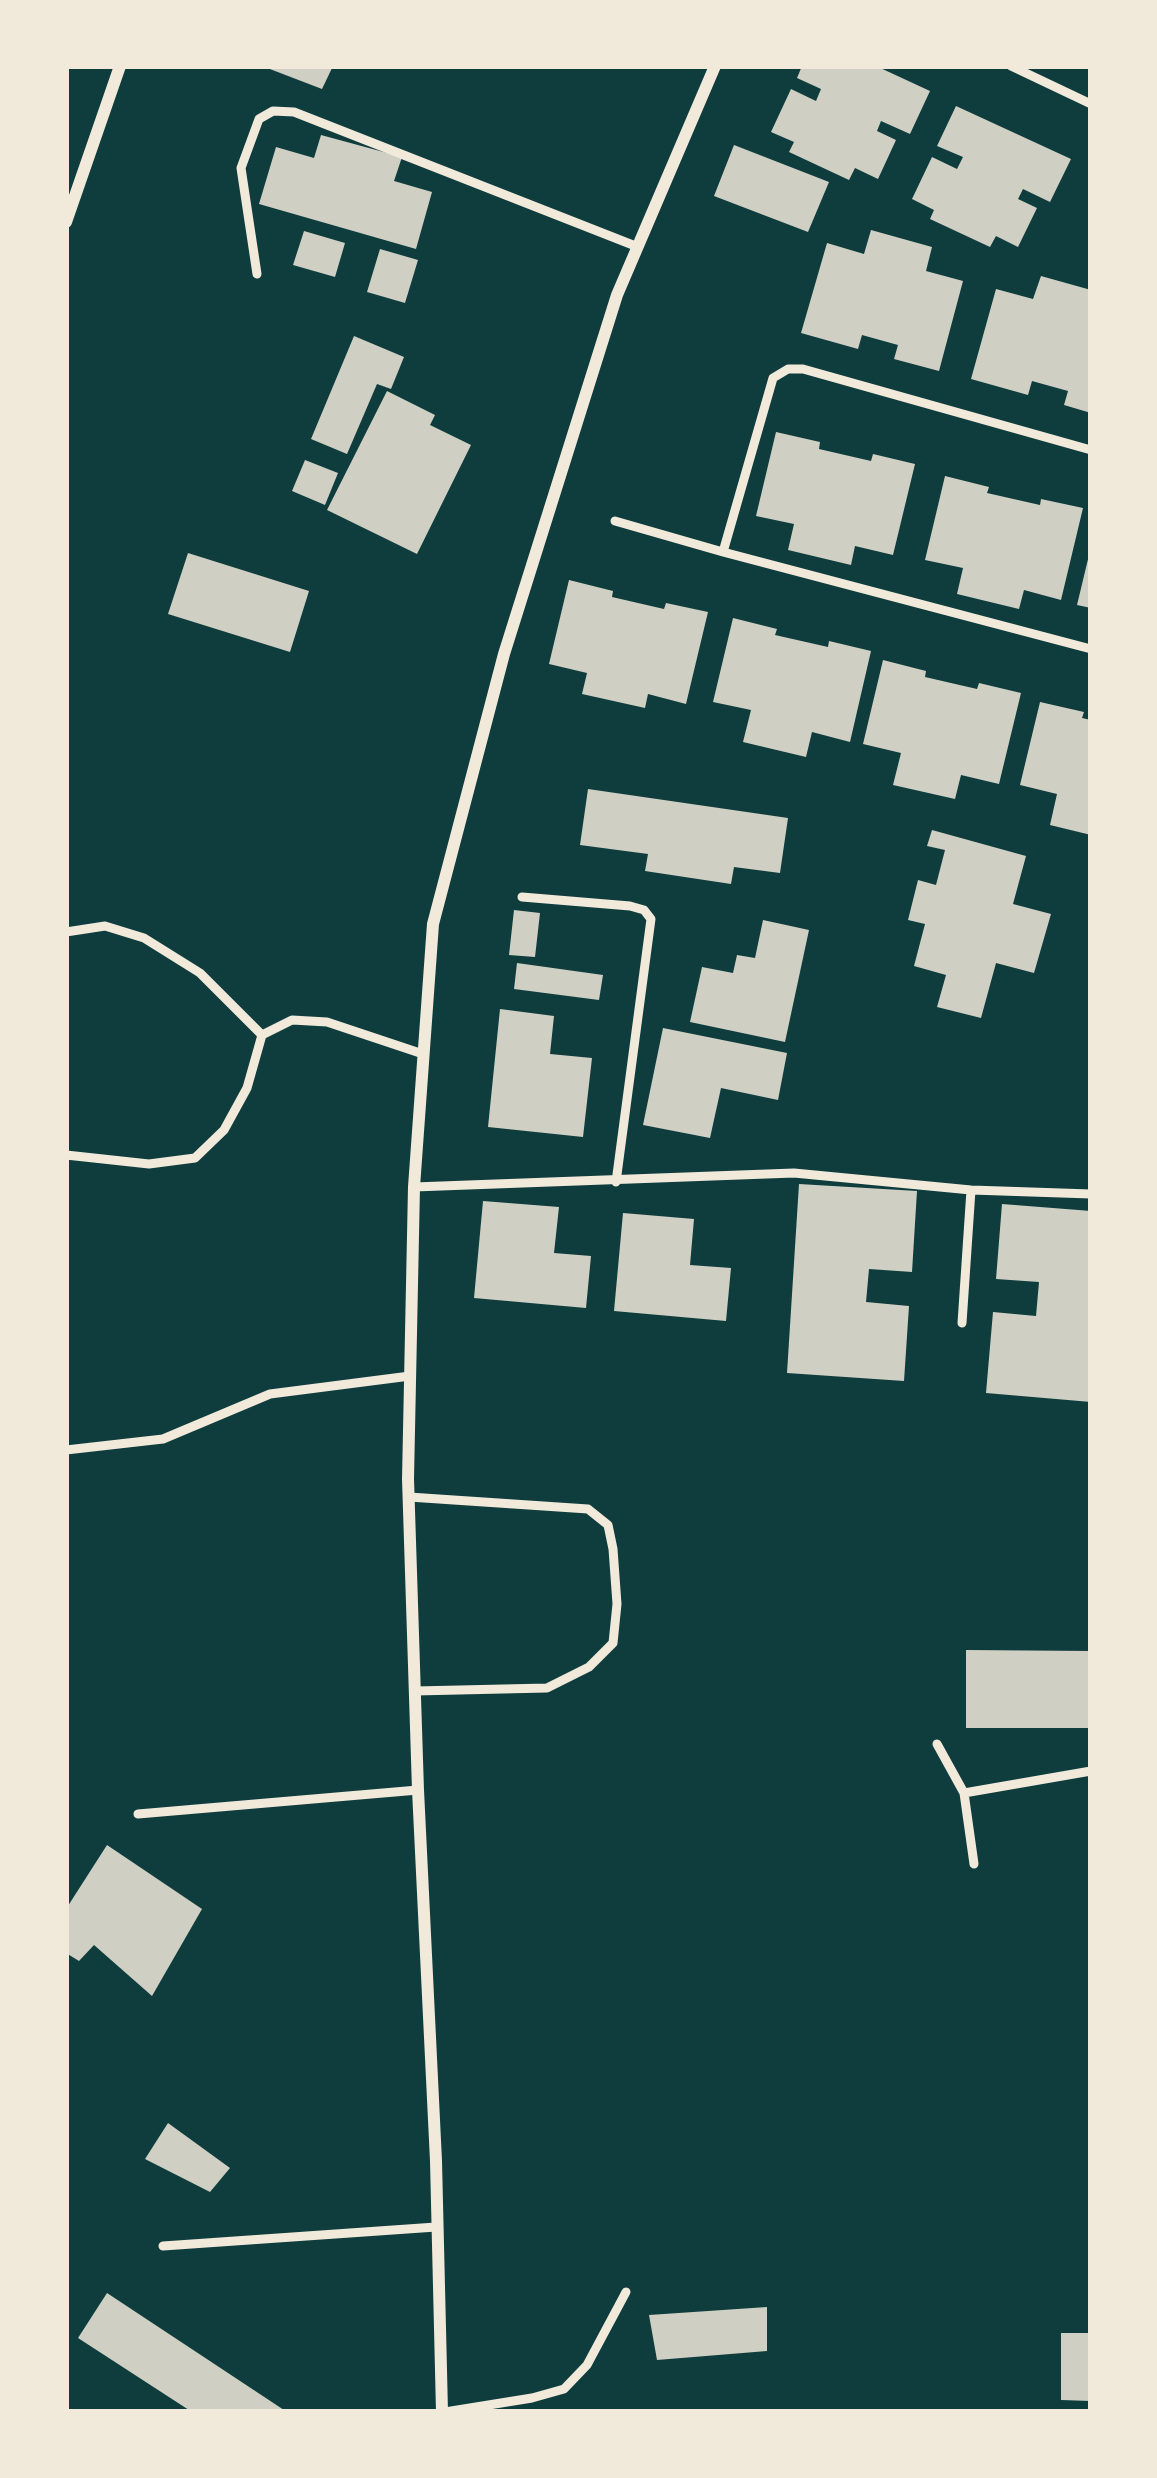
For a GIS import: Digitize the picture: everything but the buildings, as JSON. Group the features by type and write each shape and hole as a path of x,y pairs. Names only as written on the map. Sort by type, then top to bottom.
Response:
{"street":[{"path":"66,222 120,66"},
{"path":"444,2412 409,1497 414,1187 433,924 504,654 617,295 715,66"},
{"path":"66,169 80,175"}],"lane":[{"path":"1011,66 1091,104"},
{"path":"257,274 241,168 259,119 273,111 293,112 638,247"},
{"path":"723,553 773,378 788,369 803,369 1091,450"},
{"path":"615,520 723,553 1091,649"},
{"path":"522,897 630,906 644,910 652,919 616,1182"},
{"path":"66,932 105,926 144,938 200,974 262,1035"},
{"path":"66,1156 149,1164 195,1158 224,1130 248,1088 262,1035 292,1020 327,1022 424,1054"},
{"path":"414,1187 794,1173 971,1190 1091,1194"},
{"path":"962,1323 971,1190"},
{"path":"66,1450 163,1439 270,1394 410,1376"},
{"path":"409,1497 589,1509 608,1526 617,1604 613,1643 590,1666 547,1688 415,1691"},
{"path":"937,1744 964,1793 974,1864"},
{"path":"964,1793 1091,1771"},
{"path":"138,1814 418,1790"},
{"path":"163,2246 436,2227"},
{"path":"444,2412 564,2389 587,2365 626,2292"}]}
